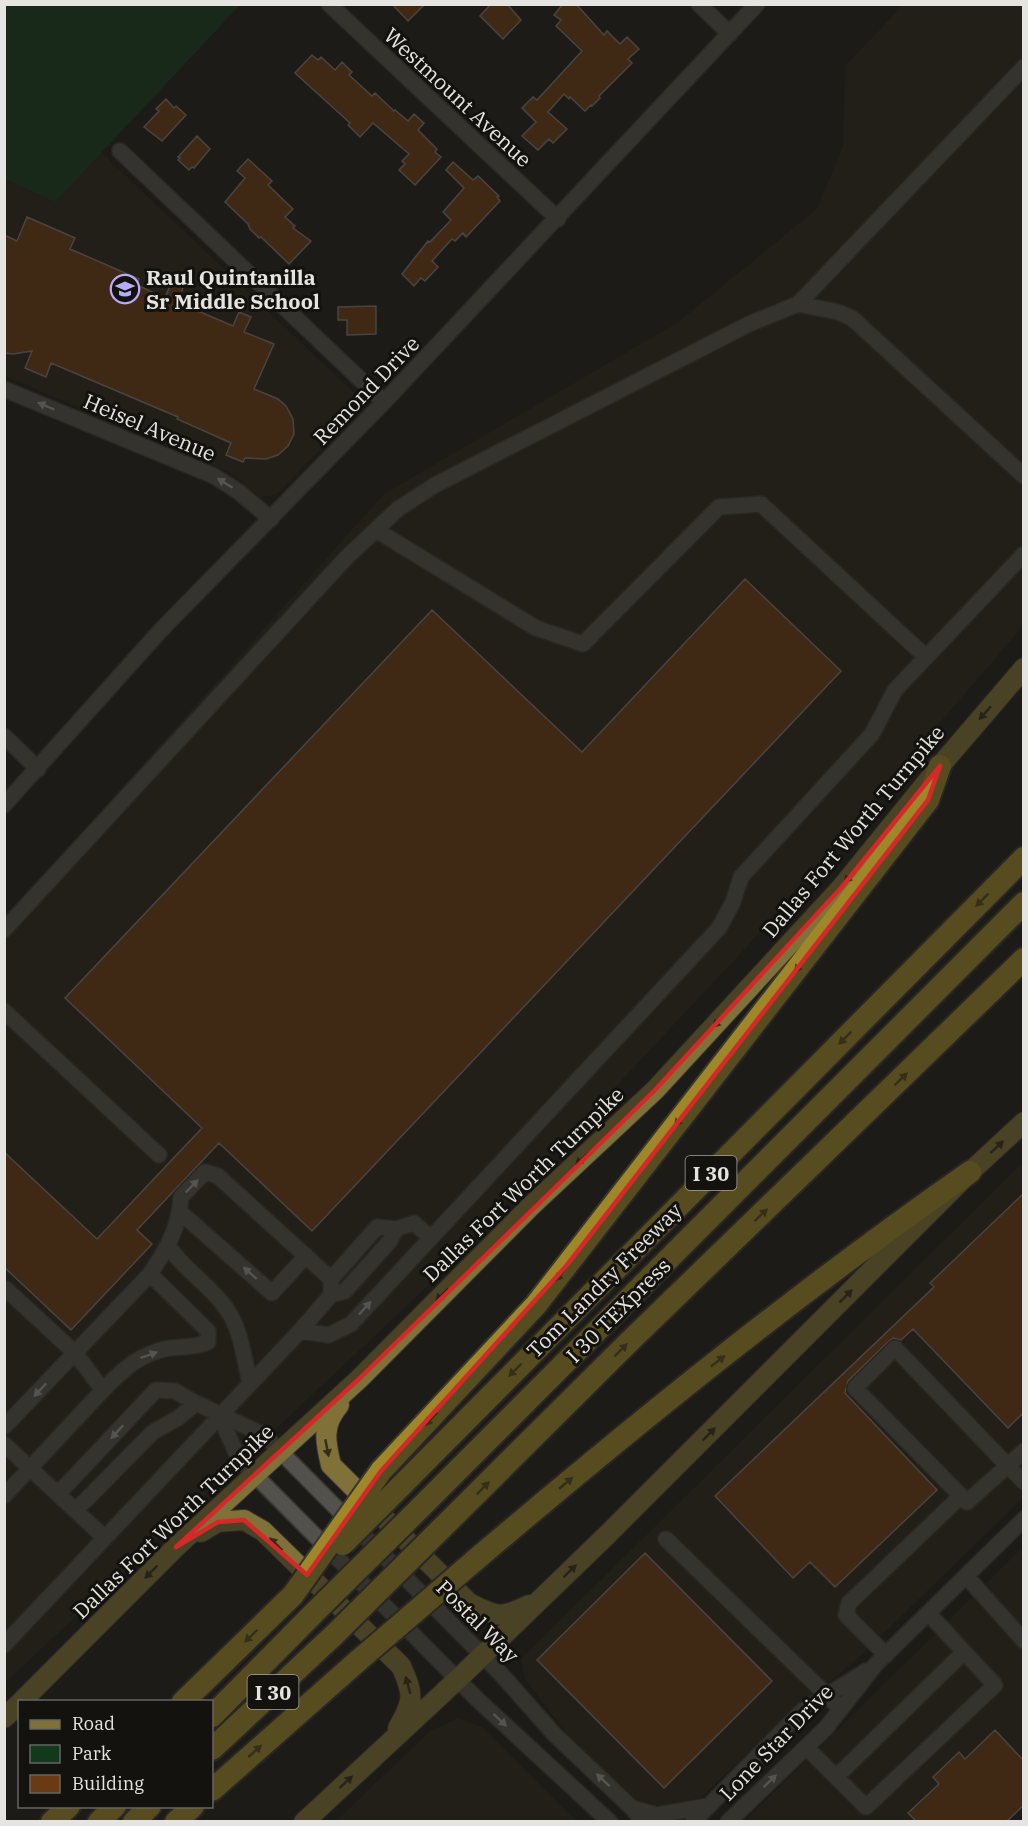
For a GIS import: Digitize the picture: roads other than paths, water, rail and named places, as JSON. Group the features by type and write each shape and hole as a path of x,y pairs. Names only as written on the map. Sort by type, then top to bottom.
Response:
{"highway":[{"path":"292,1595 381,1471 499,1346 567,1265 928,800 940,766"},
{"name":"Tom Landry Freeway","path":"184,1700 399,1488 1023,858"},
{"name":"I 30 TEXpress","path":"213,1715 1023,903"},
{"name":"I 30","path":"213,1748 334,1635 628,1343 1023,959"},
{"path":"213,1789 358,1660 619,1439 899,1221 970,1172"},
{"path":"52,1821 67,1808"},
{"path":"99,1821 114,1808"},
{"path":"134,1821 148,1808"},
{"path":"176,1821 191,1808"}],"main road":[{"name":"Dallas Fort Worth Turnpike","path":"22,1700 176,1547 359,1379 531,1206 655,1090 841,888 1023,668"},
{"path":"303,1821 458,1679 624,1519 970,1172 1023,1122"},
{"path":"359,1379 331,1414 325,1438 331,1465 469,1603 488,1612 508,1616 539,1600"},
{"path":"176,1547 218,1521 244,1520 263,1531 401,1666 411,1688 409,1710 393,1738"},
{"name":"Dallas Fort Worth Turnpike","path":"4,1718 18,1704"}],"street":[{"name":"Westmount Avenue","path":"329,4 558,219"},
{"path":"699,4 730,34"},
{"name":"Remond Drive","path":"4,805 161,630 384,402 558,219 757,4"},
{"path":"4,930 346,558 399,508 435,485 749,324 798,304 1023,68"},
{"path":"120,151 384,402"},
{"path":"798,304 838,312 852,318 1023,476"},
{"name":"Heisel Avenue","path":"4,389 214,476 239,492 271,519"},
{"path":"376,530 536,628 584,644 719,507 761,504 926,657"},
{"path":"300,1331 329,1335 351,1324 719,928 733,902 741,877 872,734 895,690 1023,554"},
{"path":"4,736 38,769"},
{"path":"4,1011 159,1155"},
{"path":"4,1427 150,1274 169,1247 180,1212 181,1197 205,1172 218,1176 331,1279"},
{"path":"180,1212 272,1293 306,1256"},
{"path":"331,1295 331,1279 377,1227 396,1229 414,1223 431,1238"},
{"path":"4,1645 300,1331 331,1295 345,1291 390,1240 396,1229"},
{"path":"169,1247 177,1260 226,1308 234,1321 250,1383"},
{"path":"4,1496 122,1369 138,1359 170,1348 198,1347 208,1342 208,1331 150,1274"},
{"path":"4,1290 6,1289 75,1353 104,1390"},
{"path":"1023,1451 1007,1465 967,1502 855,1388 895,1348 1007,1465 1023,1482"},
{"name":"Postal Way","path":"58,1494 156,1390 175,1391 196,1404 264,1435 483,1655 554,1734 644,1821"},
{"path":"75,1510 153,1432 178,1418 196,1404"},
{"path":"219,1415 239,1459 478,1700 600,1816 610,1821"},
{"path":"4,1444 105,1538"},
{"path":"881,1659 846,1615 849,1604 961,1496"},
{"path":"1019,1524 1023,1541"},
{"name":"Lone Star Drive","path":"728,1821 826,1728 881,1659 1019,1524"},
{"path":"666,1539 841,1709"},
{"path":"966,1576 1023,1641"},
{"path":"806,1747 866,1807 995,1685 928,1613"},
{"path":"837,1777 964,1652"},
{"name":"Lone Star Drive","path":"693,1821 802,1711 881,1659"},
{"path":"632,1808 657,1815 708,1806"}],"place":[{"name":"Raul Quintanilla Sr Middle School","path":"125,289"}]}
